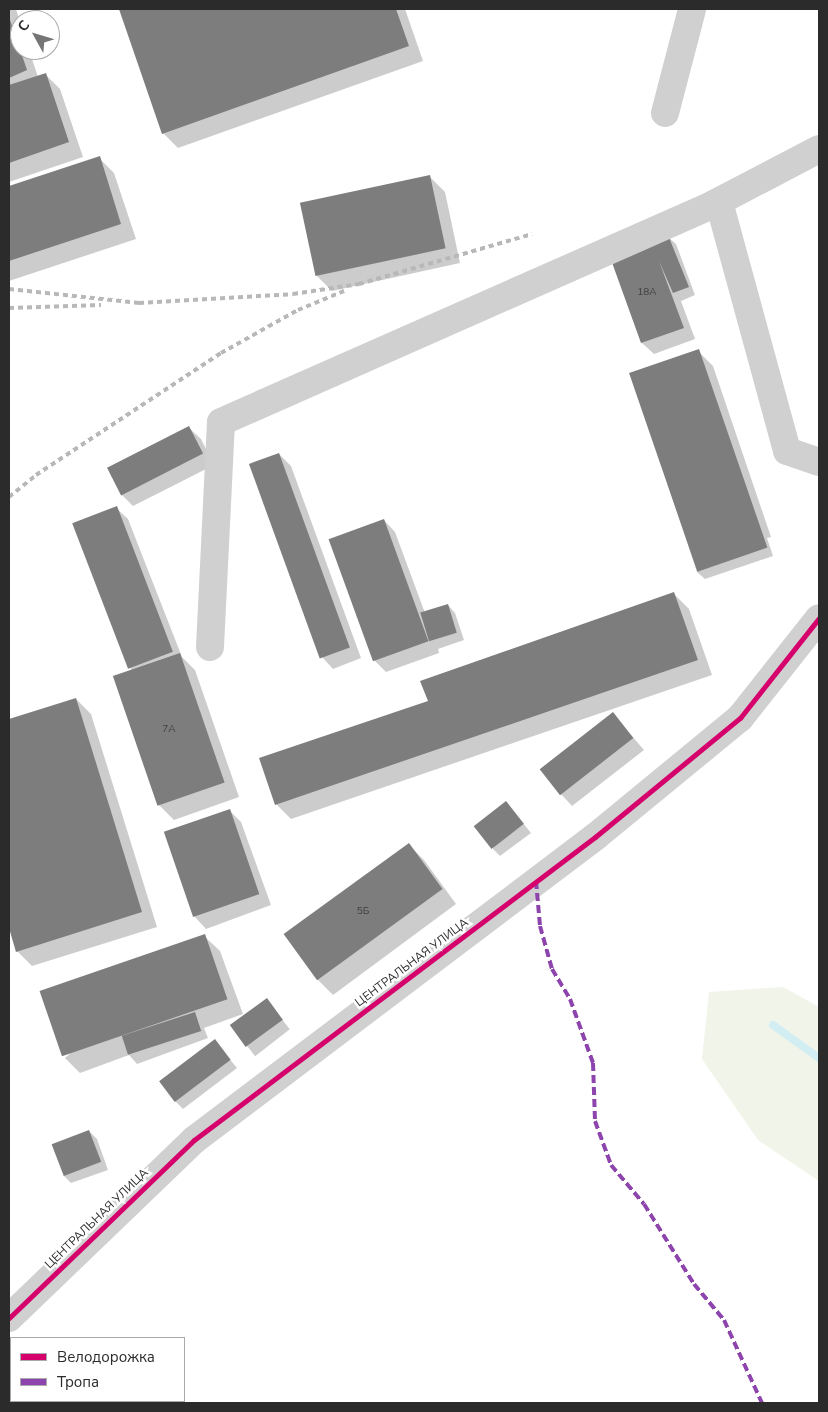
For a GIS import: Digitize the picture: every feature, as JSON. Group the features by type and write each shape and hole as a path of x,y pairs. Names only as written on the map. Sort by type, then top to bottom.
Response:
{"street":[{"path":"665,113 692,9"},
{"path":"210,646 221,422 719,202 819,149"},
{"path":"719,202 787,451 819,462"},
{"name":"ЦЕНТРАЛЬНАЯ УЛИЦА","path":"9,1318 194,1140 595,837 740,718 819,618"}],"shaded area":[{"path":"783,987 819,1007 819,1181 758,1140 702,1059 709,992"}],"building":[{"path":"119,9 396,9 409,46 162,134"},
{"path":"9,17 10,60 24,60 27,70 9,78"},
{"path":"46,73 69,142 9,163 9,85"},
{"path":"100,156 121,224 9,261 9,186"},
{"path":"430,175 446,248 315,276 300,203"},
{"path":"668,235 689,287 673,293 659,261 684,328 641,343 610,257"},
{"path":"699,349 767,548 697,572 629,373"},
{"path":"189,426 203,454 121,495 107,468"},
{"path":"279,453 350,648 320,658 249,464"},
{"path":"117,506 173,652 128,669 72,523"},
{"path":"384,519 428,641 373,661 329,539"},
{"path":"674,592 698,660 275,805 259,758 428,701 420,681"},
{"path":"448,604 457,633 429,641 420,612"},
{"path":"180,653 225,783 157,806 113,676"},
{"path":"76,698 142,912 16,952 9,928 9,719"},
{"path":"613,712 633,738 560,795 540,769"},
{"path":"506,801 524,824 492,849 474,826"},
{"path":"230,809 259,894 193,917 164,832"},
{"path":"409,843 443,889 317,980 284,934"},
{"path":"205,934 227,999 62,1056 40,991"},
{"path":"267,998 283,1020 246,1047 230,1025"},
{"path":"195,1012 201,1031 128,1055 122,1036"},
{"path":"215,1039 231,1060 175,1102 159,1081"},
{"path":"89,1130 101,1162 64,1176 52,1144"}],"waterway":[{"path":"773,1025 819,1058"}],"railway":[{"path":"9,289 139,303 293,294 359,284 532,234"},
{"path":"9,497 36,475 221,353 298,310 344,291"},
{"path":"9,308 101,305"}],"marked path":[{"path":"536,881 540,926 552,969 570,999 593,1063 595,1121 611,1165 644,1204 694,1284 724,1320 762,1403"}],"cycle path":[{"path":"9,1318 194,1140 595,837 740,718 819,618"}]}
